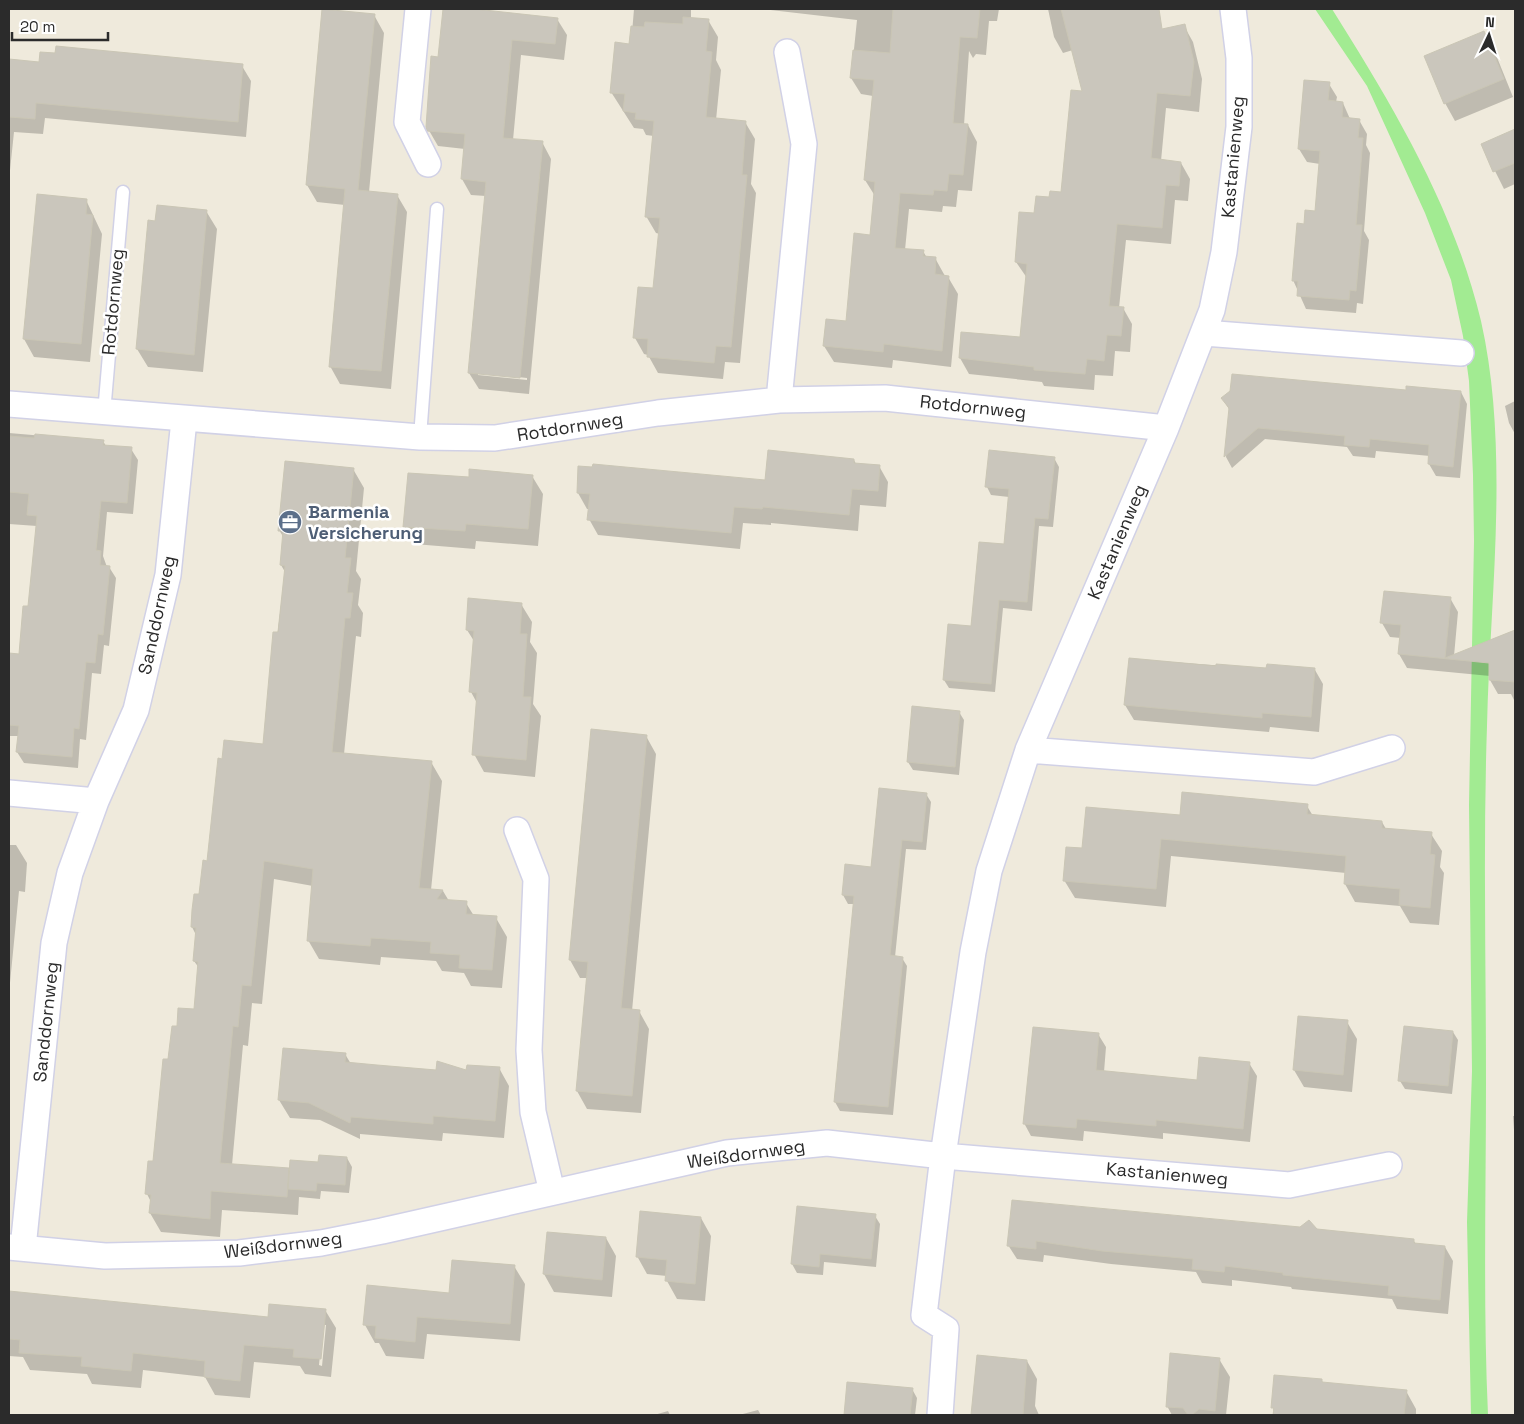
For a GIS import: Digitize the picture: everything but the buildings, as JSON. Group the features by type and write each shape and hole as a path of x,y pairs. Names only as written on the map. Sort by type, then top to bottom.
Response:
{"street":[{"path":"418,9 407,122 428,164"},
{"name":"Kastanienweg","path":"940,1415 946,1329 924,1315 943,1156 973,952 989,871 1028,750 1166,428 1212,310 1224,252 1239,127 1238,58 1233,9"},
{"path":"779,400 804,144 787,52"},
{"path":"1204,333 1460,353"},
{"name":"Rotdornweg","path":"9,404 184,420 420,437 495,438 658,413 779,400 885,398 1166,428"},
{"name":"Sanddornweg","path":"16,1248 54,944 70,872 96,801 136,710 168,575 184,420"},
{"path":"1028,750 1314,772 1392,748"},
{"path":"9,793 96,801"},
{"path":"517,830 536,879 529,1050 533,1112 552,1192"},
{"name":"Weißdornweg","path":"16,1248 105,1256 239,1253 321,1243 382,1231 727,1153 827,1143 943,1156"},
{"name":"Kastanienweg","path":"943,1156 1288,1185 1389,1165"}],"lane":[{"name":"Rotdornweg","path":"104,413 123,192"},
{"path":"420,437 437,209"}],"green space":[{"path":"1315,9 1332,9 1399,121 1438,198 1455,238 1469,279 1481,321 1490,370 1495,420 1496,523 1485,815 1485,1290 1488,1415 1471,1415 1467,1222 1472,1071 1469,805 1474,541 1469,381 1463,336 1451,280 1425,213 1367,86"}],"place":[{"name":"Barmenia Versicherung","path":"290,522"}]}
